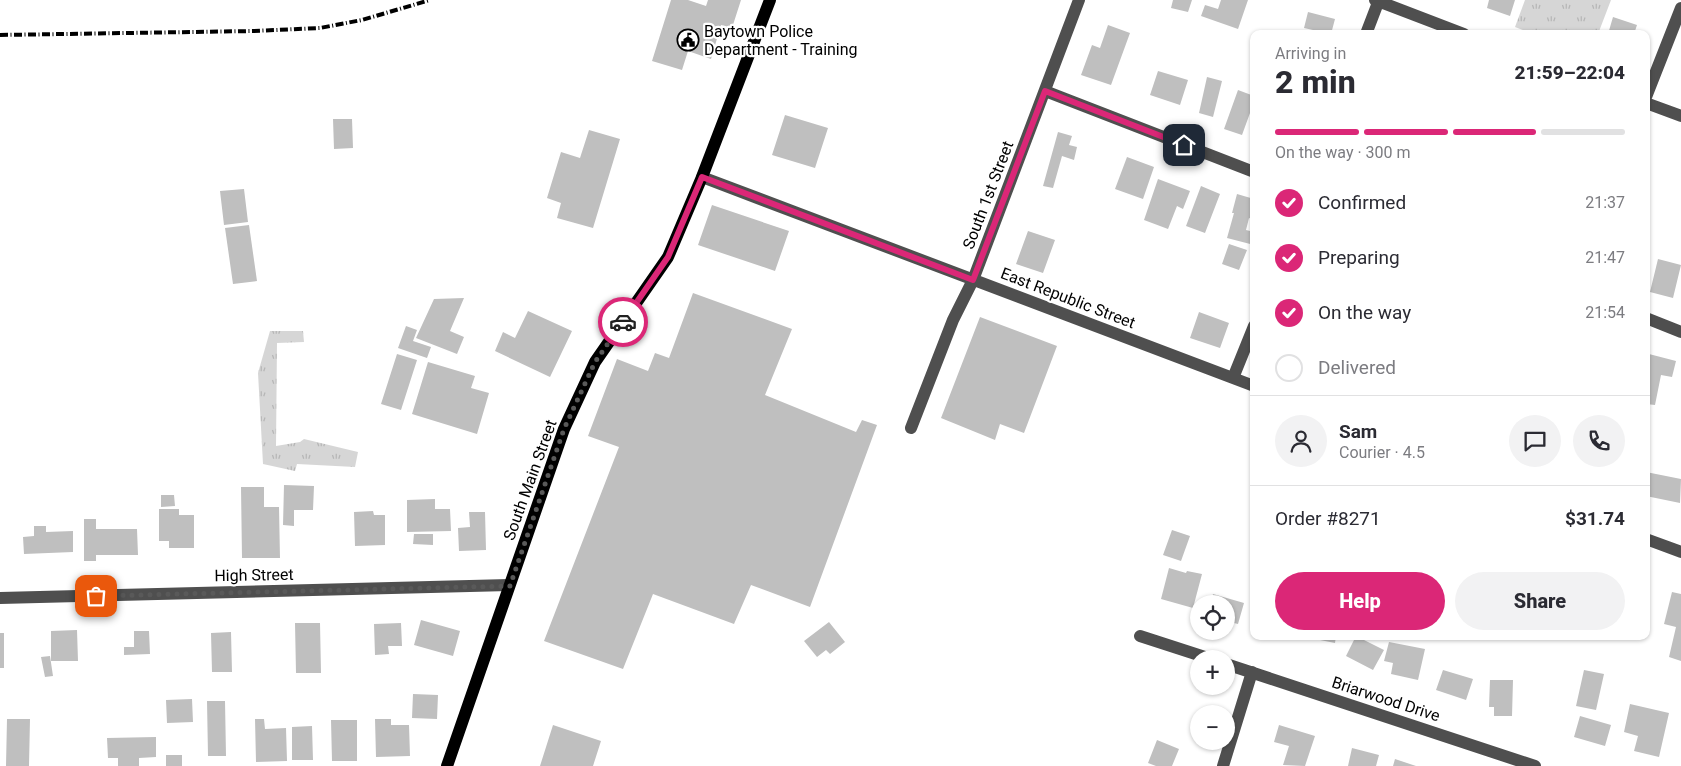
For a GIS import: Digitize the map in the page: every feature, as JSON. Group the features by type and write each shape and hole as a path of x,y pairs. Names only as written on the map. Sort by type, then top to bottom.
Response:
{"main road":[{"name":"South Main Street","path":"447,766 564,429 595,362 668,257 702,177 770,0"}],"street":[{"name":"South 1st Street","path":"911,428 953,320 973,280 1079,0"},
{"path":"1367,30 1378,0 1454,30"},
{"path":"1650,87 1681,8"},
{"path":"1045,91 1250,170"},
{"path":"1650,104 1681,116"},
{"name":"East Republic Street","path":"702,177 1250,384"},
{"path":"1650,320 1681,332"},
{"path":"1234,378 1250,336"},
{"path":"1650,540 1681,552"},
{"name":"High Street","path":"0,598 510,586"},
{"path":"1140,636 1190,652"},
{"name":"Briarwood Drive","path":"1235,667 1535,766"},
{"path":"1223,766 1252,672"}],"green space":[{"path":"1525,0 1611,0 1600,30 1523,30 1515,27"},
{"path":"270,331 303,331 304,342 277,343 276,446 300,442 304,439 358,452 355,467 297,464 295,471 263,464 258,373"}],"building":[{"name":"Baytown Police Department - Training","path":"671,0 688,0 706,6 708,0 741,0 732,28 721,25 711,59 688,51 682,70 652,61"},
{"path":"1173,0 1192,0 1188,12 1171,8"},
{"path":"1221,0 1248,0 1238,29 1201,16 1205,5 1218,9"},
{"path":"1489,0 1515,0 1510,16 1487,8"},
{"path":"1308,12 1335,19 1332,30 1304,28"},
{"path":"1613,17 1637,25 1635,30 1609,30"},
{"path":"1108,25 1130,33 1111,85 1081,75 1092,45 1100,48"},
{"path":"1158,71 1188,80 1180,105 1150,95"},
{"path":"1207,77 1222,81 1213,117 1199,113"},
{"path":"1238,90 1250,94 1250,113 1242,135 1224,129"},
{"path":"785,115 828,128 815,168 772,155"},
{"path":"333,119 352,119 353,148 334,149"},
{"path":"589,130 620,139 593,228 557,218 561,203 547,198 561,152 580,158"},
{"path":"1058,132 1072,136 1069,145 1077,147 1074,160 1062,156 1053,188 1043,186"},
{"path":"1127,157 1154,167 1143,199 1115,189"},
{"path":"1158,179 1190,191 1183,209 1177,206 1168,229 1144,220"},
{"path":"1201,186 1220,194 1205,233 1186,226"},
{"path":"244,189 248,222 224,225 220,191"},
{"path":"1237,194 1250,198 1250,218 1246,230 1250,231 1250,244 1227,238 1234,213 1232,213"},
{"path":"712,205 789,231 775,271 698,245"},
{"path":"249,225 257,281 233,284 225,228"},
{"path":"1028,231 1055,240 1043,273 1016,264"},
{"path":"1229,244 1247,250 1239,270 1222,264"},
{"path":"1658,259 1681,265 1673,298 1650,292"},
{"path":"693,293 792,329 765,395 856,432 862,420 877,425 810,607 751,585 734,624 653,594 623,669 544,641 619,447 588,436 617,359 648,371 655,353 669,358"},
{"path":"464,298 450,331 464,337 457,354 416,338 434,299"},
{"path":"528,311 572,331 550,377 495,351 503,332 515,338"},
{"path":"1199,312 1229,323 1220,348 1190,338"},
{"path":"980,317 1057,346 1024,433 1000,424 995,440 941,418"},
{"path":"406,326 417,330 413,341 431,347 427,358 398,348"},
{"path":"397,354 417,360 401,410 381,404"},
{"path":"1650,354 1676,361 1672,377 1661,375 1655,405 1650,404"},
{"path":"428,362 475,376 471,388 489,393 477,434 412,414"},
{"path":"1650,473 1681,479 1680,503 1650,497"},
{"path":"284,485 314,486 313,510 294,510 294,526 283,525"},
{"path":"241,487 264,487 264,507 279,507 280,558 242,558"},
{"path":"161,495 174,495 175,506 161,507"},
{"path":"435,499 435,509 450,509 451,531 407,532 407,500"},
{"path":"159,509 179,509 179,515 194,515 194,548 169,548 169,541 159,541"},
{"path":"373,511 374,515 385,515 385,545 355,546 354,512"},
{"path":"469,512 485,512 486,550 459,551 458,528 470,527"},
{"path":"84,519 96,519 96,529 137,529 138,555 96,555 96,561 84,561"},
{"path":"34,526 46,526 46,532 73,531 73,552 24,554 23,537 34,536"},
{"path":"1172,530 1190,536 1181,561 1163,555"},
{"path":"414,534 433,534 433,545 413,544"},
{"path":"1169,568 1186,573 1187,571 1202,574 1196,595 1190,595 1190,607 1161,599"},
{"path":"1672,592 1681,594 1681,661 1669,657 1676,627 1664,624"},
{"path":"1235,600 1244,603 1238,624 1235,623"},
{"path":"421,620 460,631 453,656 414,645"},
{"path":"829,622 845,642 830,654 826,650 817,657 804,641"},
{"path":"295,623 320,623 321,673 296,673"},
{"path":"401,623 402,646 388,646 389,654 375,655 374,624"},
{"path":"77,630 78,661 51,661 51,631"},
{"path":"134,631 149,631 150,654 124,655 124,647 134,647"},
{"path":"231,632 232,672 212,672 211,633"},
{"path":"0,633 4,633 4,668 0,668"},
{"path":"1320,640 1335,640 1335,643"},
{"path":"1354,640 1364,640 1384,650 1373,670 1346,656"},
{"path":"1389,642 1425,649 1418,680 1391,674 1393,663 1384,661"},
{"path":"50,656 53,676 45,677 41,657"},
{"path":"1443,670 1473,679 1466,700 1436,690"},
{"path":"1584,670 1604,674 1596,710 1576,706"},
{"path":"1490,680 1513,680 1512,716 1494,716 1494,707 1489,707"},
{"path":"413,694 438,695 437,719 412,718"},
{"path":"192,699 193,722 167,723 166,700"},
{"path":"207,701 225,701 226,756 208,756"},
{"path":"1630,704 1669,713 1659,757 1634,751 1638,736 1624,732"},
{"path":"1580,716 1611,725 1605,746 1574,737"},
{"path":"7,719 30,719 29,766 6,766"},
{"path":"255,719 264,719 265,729 286,728 287,761 256,762"},
{"path":"375,719 391,719 391,725 409,725 410,756 376,757"},
{"path":"331,720 357,720 357,761 332,761"},
{"path":"553,725 601,741 593,766 540,766"},
{"path":"1279,725 1315,736 1305,766 1283,765 1289,746 1274,742"},
{"path":"312,726 313,760 292,760 292,727"},
{"path":"156,737 156,757 139,758 139,766 118,766 118,758 108,758 107,738"},
{"path":"1157,740 1179,749 1172,766 1156,766 1148,763"},
{"path":"1352,748 1379,755 1376,766 1348,766"},
{"path":"166,755 182,755 182,766 166,766"},
{"path":"1395,759 1416,766 1393,766"}],"railway":[{"path":"0,35 254,31 320,28 362,20 430,0"}],"way so far":[{"path":"96,596 510,586 564,429 595,362 623,322"}],"place":[{"name":"Baytown Police Department - Training","path":"688,40"}],"route":[{"path":"623,322 668,257 702,177 973,280 1045,91 1184,145"}]}
